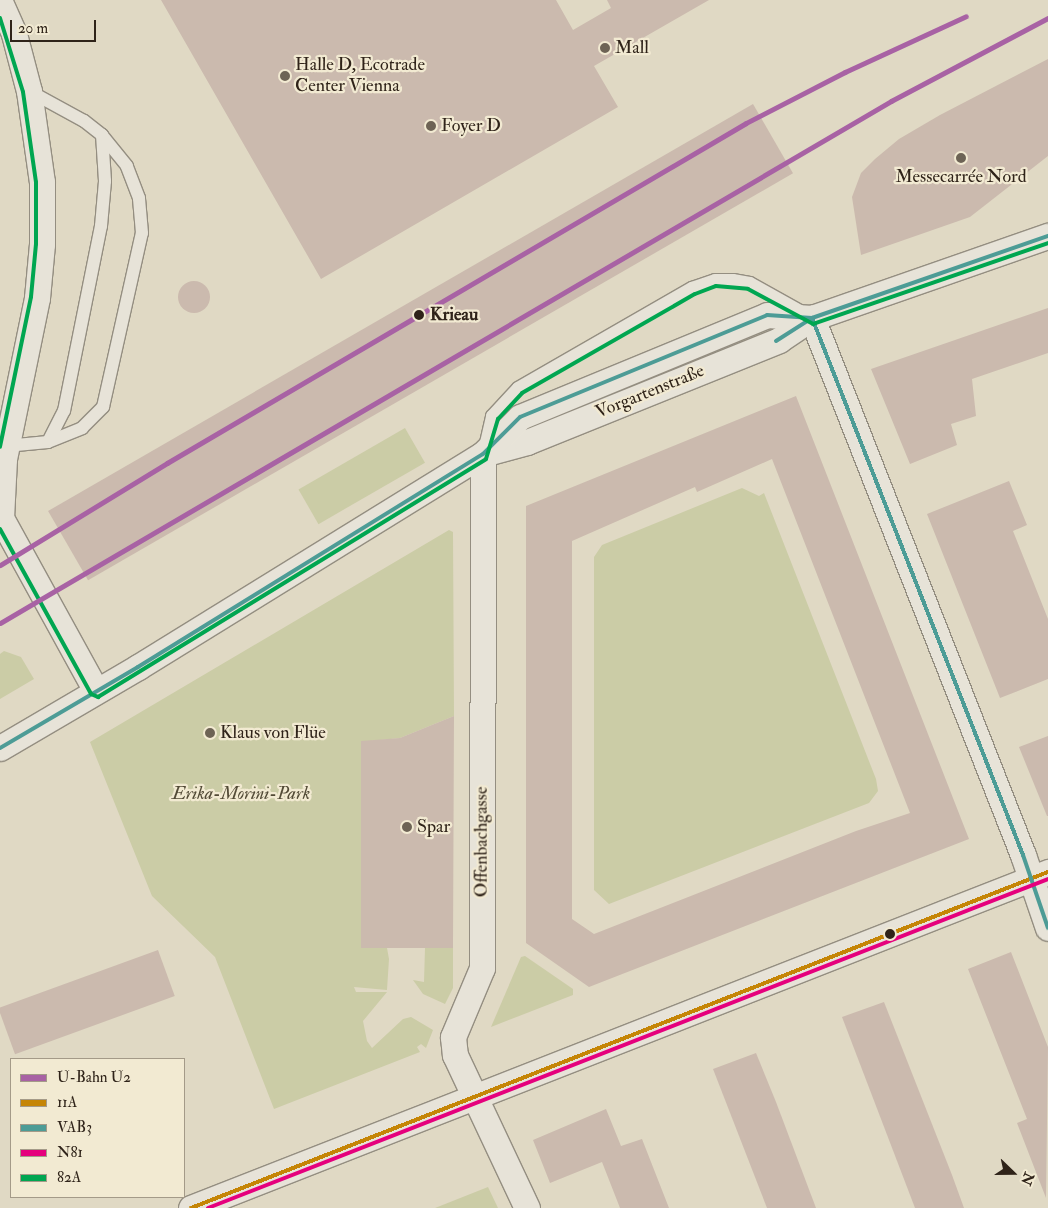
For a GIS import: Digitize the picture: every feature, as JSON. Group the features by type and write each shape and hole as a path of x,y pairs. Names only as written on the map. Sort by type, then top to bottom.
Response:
{"street":[{"path":"0,2 14,34 29,92 42,182 42,244 36,298 6,446 1,518 96,691"},
{"name":"Vorgartenstraße","path":"0,748 484,454 520,417 767,315 812,318 1048,236"},
{"path":"812,318 1040,875 1048,928"},
{"name":"Offenbachgasse","path":"484,454 482,968 453,1037 455,1055 477,1097 527,1208"},
{"path":"191,1208 1040,875"}],"lane":[{"path":"6,446 48,442 82,428 103,407 142,233 139,198 127,166 102,135 84,121 29,92"},
{"path":"48,442 64,411 101,226 105,181 102,135"},
{"path":"484,454 492,416 518,388 692,288 715,280 750,283 812,318"}],"green space":[{"path":"405,428 425,463 318,524 298,489"},
{"path":"742,488 759,496 764,493 876,779 878,791 869,803 609,904 594,890 594,557 602,545"},
{"name":"Erika-Morini-Park","path":"449,530 453,532 454,716 400,738 361,742 361,948 387,948 389,959 387,990 354,987 356,992 387,992 363,1021 367,1041 372,1048 403,1019 411,1017 433,1030 426,1048 421,1044 417,1047 420,1052 274,1109 215,957 152,896 90,742"},
{"path":"4,651 21,657 34,679 0,699 0,654"},
{"path":"425,948 453,948 453,988 445,1004 423,994 413,980 424,982"},
{"path":"525,956 573,989 573,995 491,1027 521,957"},
{"path":"488,1187 498,1208 435,1208"}],"building":[{"name":"Foyer D","path":"161,0 556,0 573,30 611,8 607,0 709,0 594,66 618,107 321,279"},
{"name":"Messecarrée Nord","path":"1048,59 1048,156 970,217 861,255 852,197 861,173 899,139 940,115"},
{"path":"753,104 793,173 88,580 48,511"},
{"path":"194,281 206,285 210,297 206,309 194,313 182,309 178,297 182,285"},
{"path":"1048,308 1048,353 972,379 976,416 951,424 957,445 910,464 871,369"},
{"path":"796,396 969,839 589,987 526,943 526,506","holes":["772,459 910,813 856,831 594,934 572,919 572,541 695,487 697,492"]},
{"path":"1009,481 1027,525 1013,531 1048,619 1048,679 1000,698 927,514"},
{"name":"Spar","path":"454,716 453,948 361,948 361,741 400,738"},
{"path":"1048,736 1048,816 1047,816 1019,747"},
{"path":"158,950 175,996 15,1054 0,1013 0,1008"},
{"path":"1011,952 1048,1047 1046,1198 1017,1123 1027,1119 968,969"},
{"path":"884,1002 964,1208 915,1208 842,1017"},
{"path":"756,1053 816,1208 767,1208 713,1069"},
{"path":"606,1109 621,1146 642,1139 669,1208 620,1208 602,1162 550,1183 533,1140"}],"metro line":[{"name":"U2","path":"0,565 167,463 746,123 845,72 966,16"},
{"name":"U2","path":"0,623 891,101 1048,18"}],"transit line":[{"name":"82A","path":"0,18 23,92 36,182 36,244 31,297 0,447"},
{"name":"VAB3","path":"776,341 812,318 1048,236"},
{"name":"82A","path":"0,529 91,694 98,697 486,459 498,419 522,393 695,294 716,286 748,289 813,324 1048,243"},
{"name":"VAB3","path":"0,748 138,667 483,454 520,417 767,315 812,318"},
{"name":"VAB3","path":"812,318 1023,855 1048,928"},
{"name":"11A","path":"191,1208 1048,872"},
{"name":"N81","path":"208,1208 1048,879"}],"place":[{"name":"Mall","path":"605,48"},
{"name":"Halle D, Ecotrade Center Vienna","path":"285,76"},
{"name":"Foyer D","path":"431,126"},
{"name":"Messecarrée Nord","path":"961,158"},
{"name":"Krieau","path":"419,315"},
{"name":"Klaus von Flüe","path":"210,733"},
{"name":"Spar","path":"407,827"}]}
